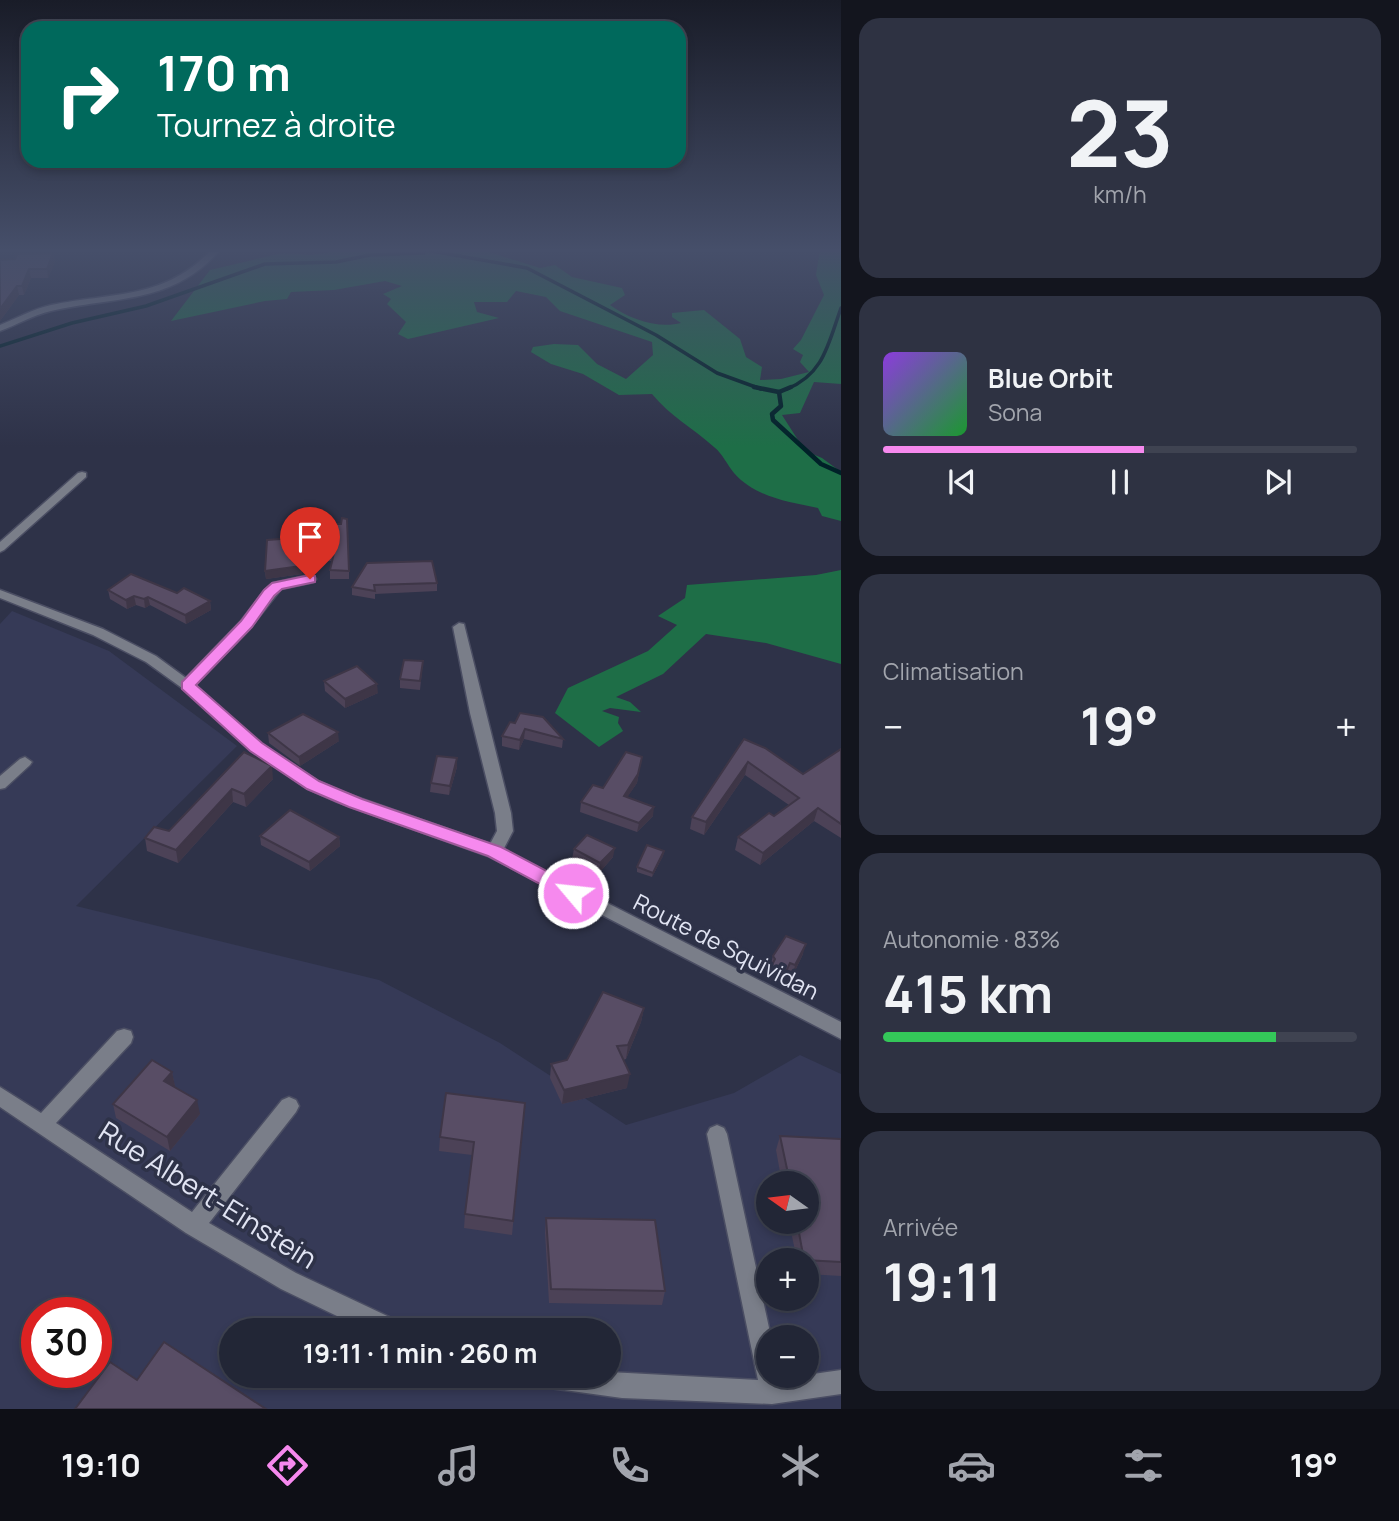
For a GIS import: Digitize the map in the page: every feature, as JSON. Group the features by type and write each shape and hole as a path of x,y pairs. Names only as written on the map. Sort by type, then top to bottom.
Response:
{"street":[{"path":"0,328 33,315"},
{"path":"0,548 82,474"},
{"path":"187,685 246,624 277,586 310,579"},
{"name":"Route de Squividan","path":"0,594 125,645 151,659 187,685 256,747 313,785 350,801 494,852 841,1031"},
{"path":"459,627 477,713 503,813 505,831 494,852"},
{"path":"0,784 25,762"},
{"path":"42,1125 124,1037"},
{"name":"Rue Albert-Einstein","path":"0,1096 194,1226 300,1288 366,1318"},
{"path":"194,1226 289,1105"},
{"path":"717,1134 757,1325"},
{"path":"621,1386 756,1381"},
{"path":"819,1382 841,1382"}],"shaded area":[{"path":"12,611 109,651 237,746 76,906 379,980 500,1043 626,1125 734,1093 800,1055 841,1074 841,1409 0,1409 0,624"}],"green space":[{"path":"176,315 200,315 171,321"},
{"path":"398,315 487,315 499,318 408,339 398,334 406,322"},
{"path":"571,315 626,315 653,324 672,325 681,323 672,315 710,315 740,339 746,357 762,367 760,380 781,379 809,372 800,362 803,355 793,349 801,340 814,315 841,315 841,384 814,382 800,413 782,415 805,451 822,458 841,472 841,521 822,516 818,508 773,497 752,488 734,473 717,450 666,409 652,394 619,395 583,374 551,364 531,352 533,347 578,345 597,364 626,379 653,355 652,342"},
{"path":"841,570 841,664 766,643 706,634 663,674 616,697 630,702 641,712 610,708 602,711 619,717 618,723 623,731 599,747 555,713 568,688 648,651 677,625 658,616 685,598 687,585 816,575"}],"building":[{"path":"342,518 347,519 349,571 330,570 334,553 301,554 301,566 265,571 267,540 295,538 290,534 324,532 324,524 341,524"},
{"path":"432,561 437,583 374,585 375,591 352,587 367,563"},
{"path":"131,574 177,593 184,588 210,601 185,615 148,597 144,599 134,596 126,600 108,590"},
{"path":"404,660 423,661 420,681 400,679"},
{"path":"357,666 377,684 345,699 324,681"},
{"path":"520,713 543,717 563,739 525,729 520,740 502,736 510,722 515,723"},
{"path":"303,714 338,732 299,757 268,733"},
{"path":"744,739 765,748 803,774 841,749 841,824 818,808 763,853 738,837 769,813 774,816 799,798 748,762 706,822 692,817"},
{"path":"244,752 272,766 244,794 232,789 176,850 145,838 154,827 169,831"},
{"path":"626,752 642,757 638,774 624,796 654,807 639,823 581,802 593,785 603,788"},
{"path":"437,756 457,758 450,786 431,783"},
{"path":"290,810 339,837 309,862 260,836"},
{"path":"587,835 615,848 600,863 574,849"},
{"path":"647,845 664,851 653,873 637,867"},
{"path":"786,936 806,944 795,965 790,963 784,976 770,969 775,959 773,956"},
{"path":"603,992 644,1008 628,1045 617,1046 630,1074 564,1090 551,1064 567,1060"},
{"path":"152,1060 172,1072 164,1081 197,1100 167,1137 113,1104"},
{"path":"446,1093 525,1103 513,1221 465,1214 474,1142 440,1137"},
{"path":"780,1136 841,1139 841,1262 819,1261 819,1248 802,1248 799,1234 819,1234 819,1171 787,1171"},
{"path":"546,1218 655,1220 665,1291 551,1289"},
{"path":"164,1342 219,1378 219,1388 234,1388 266,1409 75,1409 91,1388 112,1388 112,1363 137,1380"}],"waterway":[{"path":"0,346 108,315"},
{"path":"617,315 656,335 717,373 757,388"},
{"path":"791,387 817,366 839,315"},
{"path":"779,392 791,387"},
{"path":"787,389 791,387"},
{"path":"757,388 779,392"},
{"path":"779,392 781,406 772,414 773,420 821,464 841,473"}],"route":[{"path":"310,579 277,586 246,624 187,685 256,747 313,785 355,803 494,852 573,893"}]}
